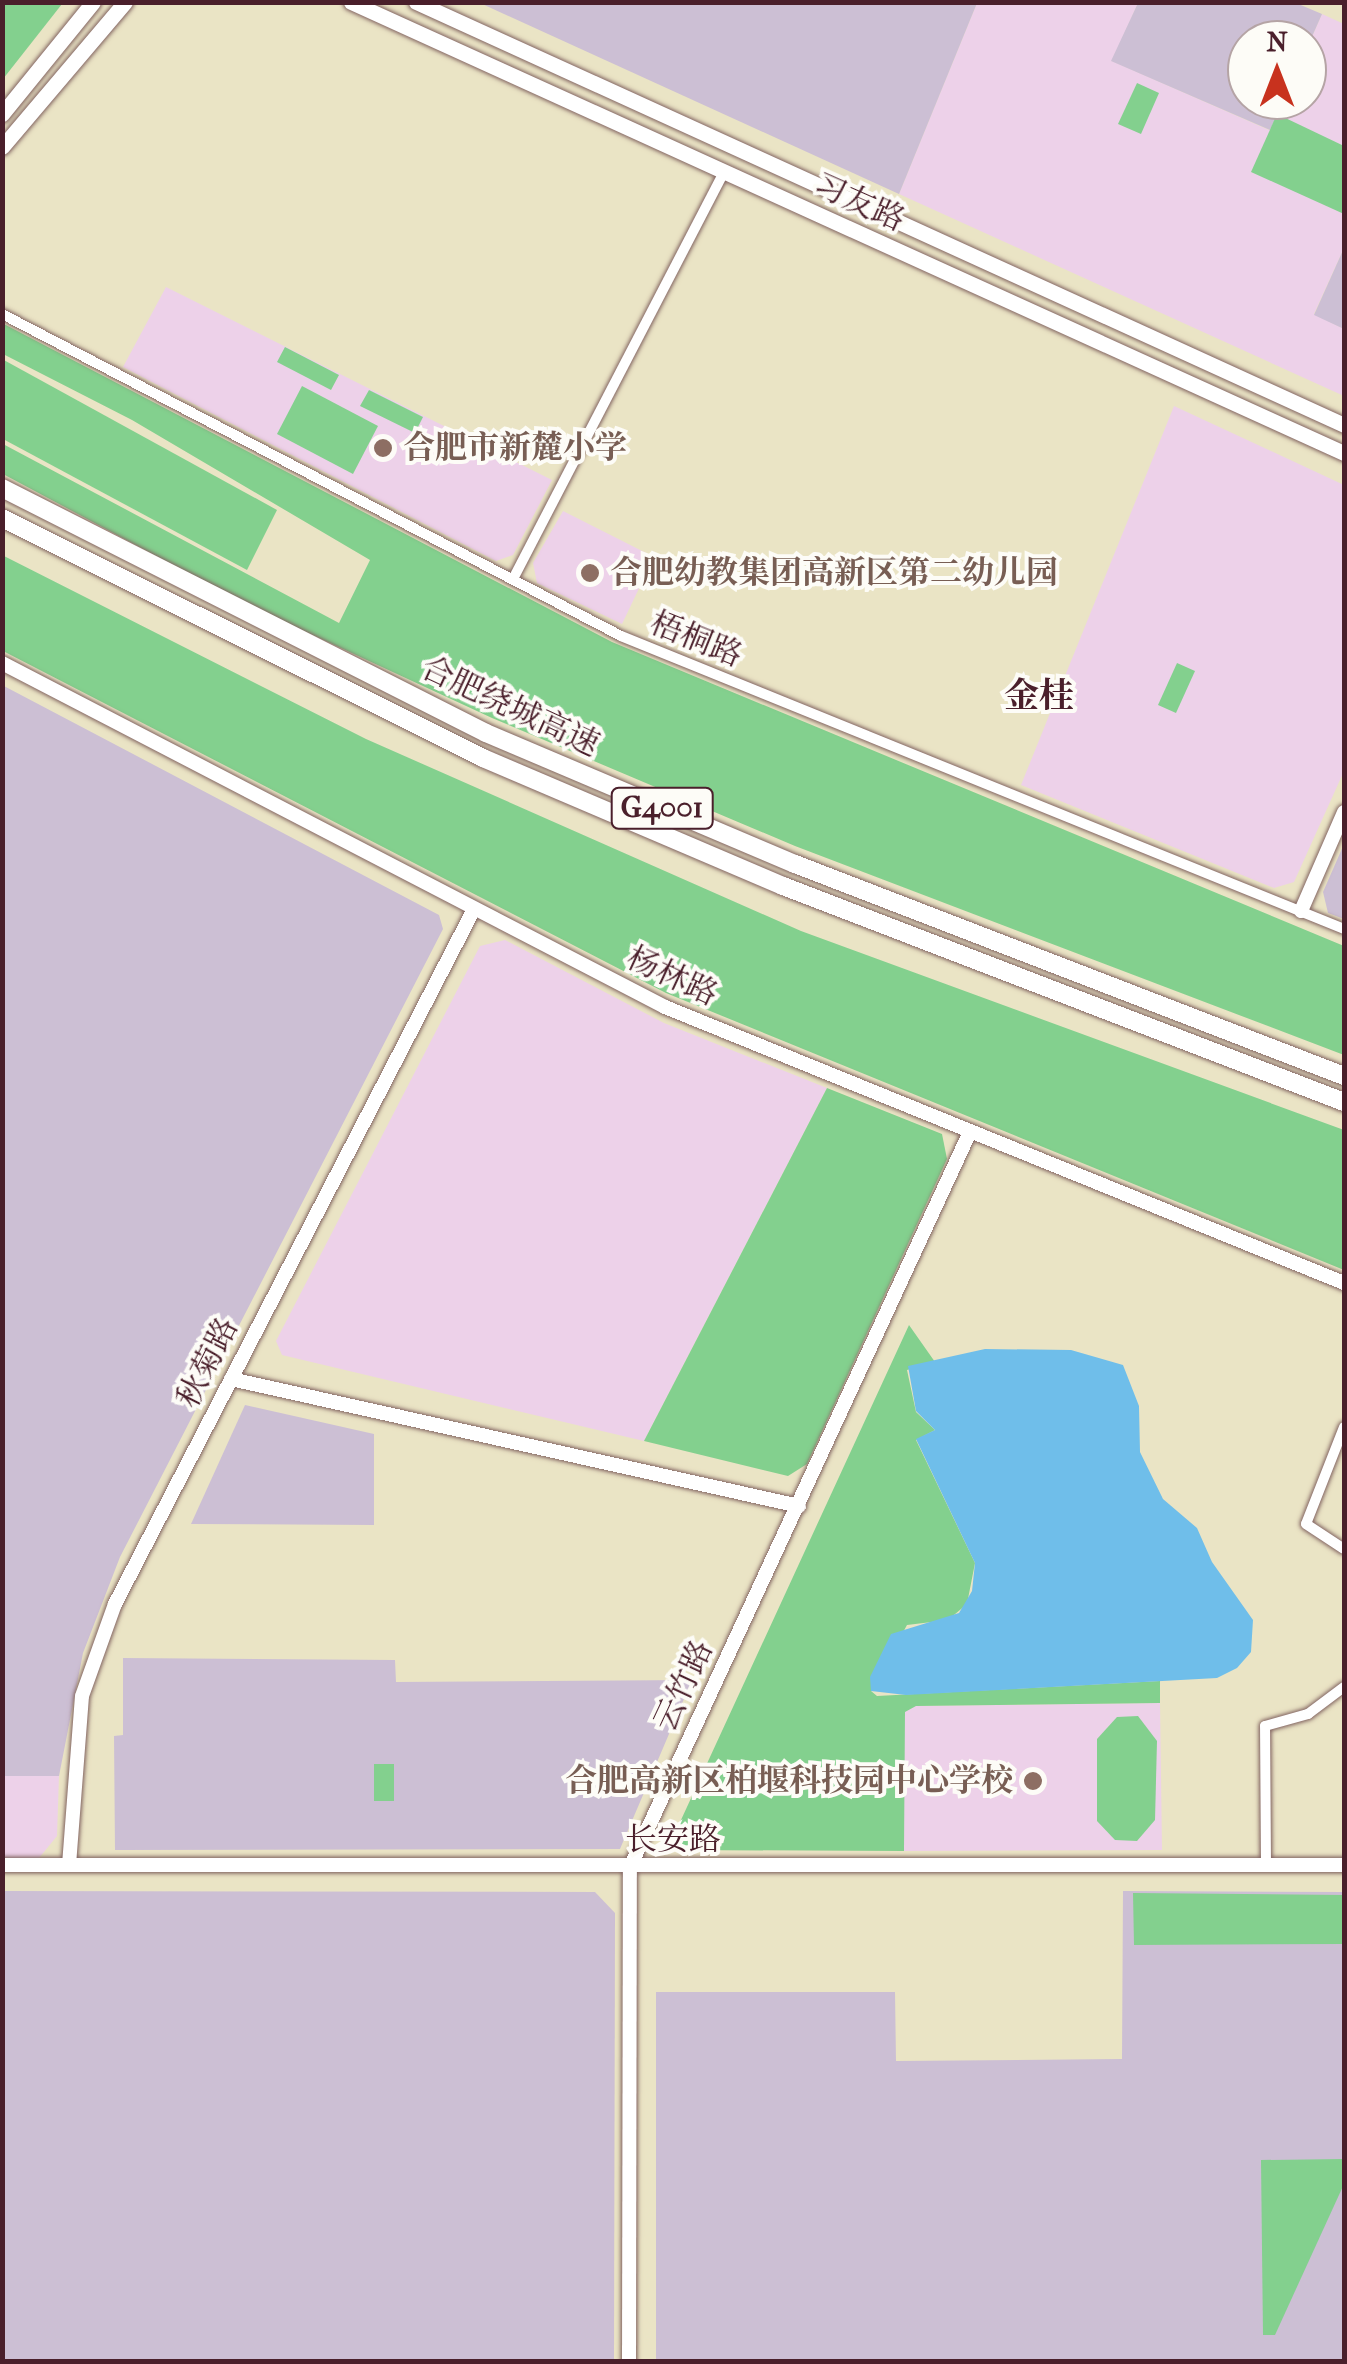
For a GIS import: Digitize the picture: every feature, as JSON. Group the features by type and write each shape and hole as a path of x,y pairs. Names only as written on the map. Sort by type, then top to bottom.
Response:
{"highway":[{"name":"合肥绕城高速","path":"2,488 486,734 795,864 1344,1076"},
{"name":"合肥绕城高速","path":"2,518 483,758 783,886 1344,1102"}],"main road":[{"path":"2,114 92,2"},
{"path":"2,148 124,2"},
{"name":"习友路","path":"351,2 1344,453"},
{"name":"习友路","path":"416,2 1344,426"}],"street":[{"path":"513,580 724,172"},
{"name":"梧桐路","path":"2,314 621,636 1344,928"},
{"name":"杨林路","path":"2,662 665,1008 1344,1284"},
{"path":"1301,911 1344,812"},
{"name":"秋菊路","path":"69,1865 82,1696 115,1604 474,909"},
{"name":"云竹路","path":"628,2362 630,1867 969,1134"},
{"path":"231,1379 799,1506"},
{"path":"1344,1427 1306,1524 1344,1549"},
{"path":"1266,1866 1265,1726 1308,1714 1344,1686"},
{"name":"长安路","path":"2,1865 1344,1865"}],"shaded area":[{"path":"480,3 977,3 899,194"},
{"path":"977,3 1138,3 1112,61 1227,112 1227,120 1246,120 1269,130 1274,120 1327,120 1327,20 1319,20 1322,14 1344,24 1344,248 1314,314 1344,329 1344,396 899,194"},
{"path":"1138,3 1296,3 1322,14 1319,20 1227,20 1227,111 1111,61"},
{"path":"1247,120 1275,120 1270,130"},
{"path":"1344,248 1344,329 1314,315"},
{"name":"合肥市新麓小学","path":"166,287 552,480 513,555 496,561 123,367"},
{"path":"1174,406 1344,485 1344,771 1294,882 1274,888 1021,785"},
{"name":"合肥幼教集团高新区第二幼儿园","path":"563,511 654,557 622,624 537,583 533,563"},
{"path":"2,685 439,915 443,929 120,1557 83,1653 59,1776 3,1776"},
{"path":"1344,844 1344,919 1328,913 1323,892"},
{"path":"505,940 664,1023 827,1088 644,1441 282,1355 276,1341 480,946"},
{"path":"245,1405 374,1434 374,1525 191,1524"},
{"path":"123,1658 395,1660 396,1682 692,1680 620,1849 115,1850 114,1736 123,1735"},
{"name":"合肥高新区柏堰科技园中心学校","path":"1160,1703 1162,1850 904,1851 904,1712 915,1706"},
{"path":"2,1776 59,1776 57,1836 39,1858 3,1858"},
{"path":"3,1891 595,1892 615,1913 614,2361 3,2361"},
{"path":"1123,1891 1344,1892 1344,2361 656,2362 656,1992 895,1992 896,2061 1122,2059"}],"green space":[{"path":"2,3 62,4 3,79"},
{"path":"1137,83 1159,93 1141,134 1118,124"},
{"path":"1274,120 1290,120 1344,146 1344,214 1251,172"},
{"path":"2,323 612,642 1344,946 1344,1055 795,846 492,718 246,604 3,474 3,444 339,623 370,560 132,420 3,354"},
{"path":"285,347 339,375 331,390 277,362"},
{"path":"2,359 277,510 247,570 3,439"},
{"path":"302,386 378,426 353,474 277,434"},
{"path":"369,390 423,417 415,433 360,406"},
{"path":"2,555 366,739 801,931 1344,1130 1344,1270 666,993 3,651"},
{"path":"1177,663 1195,671 1176,713 1158,705"},
{"path":"827,1088 942,1134 947,1159 807,1464 788,1476 644,1441"},
{"path":"909,1325 935,1362 907,1370 916,1412 935,1430 916,1440 975,1563 967,1604 948,1620 907,1625 871,1691 877,1696 1160,1681 1160,1703 916,1706 905,1712 904,1851 680,1850 675,1833"},
{"path":"1138,1716 1157,1741 1155,1820 1137,1841 1115,1840 1097,1821 1097,1739 1117,1717"},
{"path":"374,1764 394,1764 394,1801 374,1801"},
{"path":"1133,1893 1344,1895 1344,1944 1134,1945"},
{"path":"1344,2159 1344,2184 1275,2335 1263,2335 1261,2160"}],"water":[{"path":"985,1349 1071,1350 1123,1365 1139,1406 1140,1452 1163,1499 1197,1528 1212,1562 1253,1620 1251,1652 1237,1668 1217,1678 906,1695 871,1691 870,1677 891,1634 959,1613 972,1591 975,1563 916,1439 935,1430 916,1411 908,1366"}],"place":[{"name":"合肥市新麓小学","path":"383,448"},
{"name":"合肥幼教集团高新区第二幼儿园","path":"590,573"},
{"name":"合肥高新区柏堰科技园中心学校","path":"1033,1781"}],"district":[{"name":"金桂","path":"1039,696"}]}
